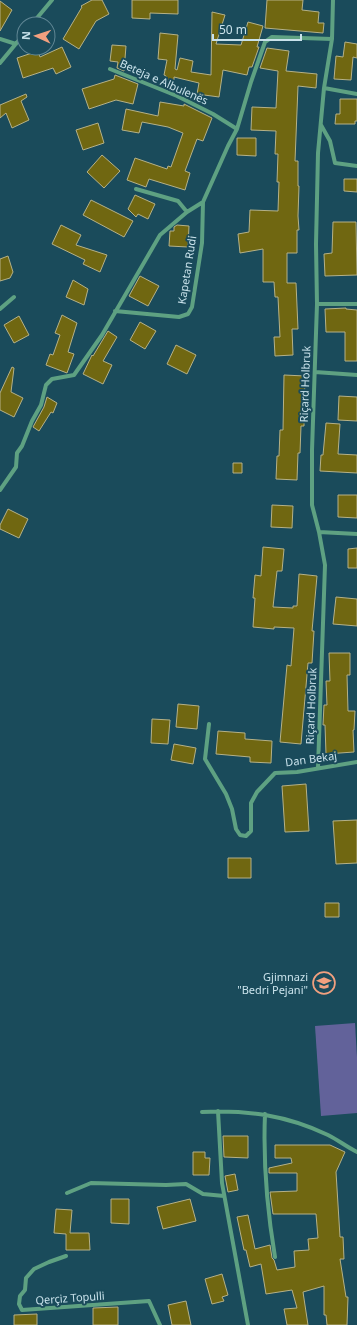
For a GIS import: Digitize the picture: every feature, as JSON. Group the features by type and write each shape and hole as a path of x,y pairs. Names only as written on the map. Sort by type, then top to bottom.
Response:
{"street":[{"path":"39,16 52,0"},
{"name":"Riçard Holbruk","path":"318,768 325,565 312,505 317,304 318,161 324,88 332,39 333,0"},
{"path":"237,129 265,42 272,37 332,39"},
{"path":"0,39 16,44 0,63"},
{"name":"Beteja e Albulenës","path":"110,68 178,96 214,114 237,129"},
{"path":"324,88 357,94"},
{"path":"321,125 330,141 335,163 357,166"},
{"name":"Kapetan Rudi","path":"115,311 179,317 188,314 192,307 202,243 203,202 237,129"},
{"path":"136,189 178,201 187,212"},
{"path":"0,490 16,467 17,453 22,446 32,421 41,405 46,385 52,379 74,375 102,335 160,235 187,212 203,202"},
{"path":"0,309 14,297"},
{"path":"317,304 357,304"},
{"path":"315,372 357,375"},
{"path":"319,532 357,534"},
{"name":"Dan Bekaj","path":"209,724 205,759 226,794 232,809 236,829 240,835 246,836 251,831 251,803 257,792 275,773 297,772 357,762"},
{"path":"202,1112 231,1110 265,1114 291,1120 328,1135 357,1152"},
{"path":"218,1111 222,1183 248,1325"},
{"path":"265,1114 263,1150 269,1221 275,1257"},
{"path":"67,1193 91,1183 166,1185 186,1184 203,1194 224,1196"},
{"name":"Qerçiz Topulli","path":"66,1256 34,1269 26,1278 25,1290 20,1296 19,1304 22,1310 149,1301 160,1325"}],"shaded area":[{"path":"355,1023 357,1057 357,1113 321,1116 315,1026"}],"building":[{"path":"92,0 102,0 109,14 96,21 79,49 63,39 82,7 81,6"},
{"path":"132,0 178,0 178,14 150,13 150,19 132,18"},
{"path":"267,0 303,0 302,10 319,12 318,23 324,23 323,33 265,28"},
{"path":"0,1 12,10 0,31"},
{"path":"212,12 225,15 216,44 241,45 248,22 263,26 257,47 259,47 252,67 249,67 247,75 223,70 219,97 197,94 199,83 174,77 174,80 166,80 166,76 164,75 167,60 158,59 160,33 178,35 175,69 177,70 180,58 193,61 191,72 211,75"},
{"path":"345,42 357,44 357,58 353,57 351,80 334,79 336,56 343,57"},
{"path":"112,45 126,46 124,71 117,68 118,62 110,61"},
{"path":"62,47 71,67 56,74 53,68 23,78 17,58 23,56 56,56 56,50"},
{"path":"267,48 289,51 286,71 317,74 316,88 298,86 295,161 298,161 299,230 297,230 297,253 287,253 287,283 296,283 298,329 292,329 293,355 275,356 274,337 280,337 278,297 275,297 274,282 263,282 263,249 240,253 238,234 249,232 250,210 278,211 279,182 277,182 278,154 275,154 276,131 251,130 252,107 276,108 278,71 260,68"},
{"path":"115,75 138,84 133,104 116,100 89,109 82,89 114,79"},
{"path":"26,94 27,97 21,101 29,120 12,128 6,113 0,118 0,105"},
{"path":"340,99 357,99 357,121 355,121 355,124 335,124 336,114 340,114"},
{"path":"160,102 184,106 184,104 212,118 203,141 197,139 185,171 190,173 185,190 149,179 146,187 127,180 135,158 167,169 168,166 171,167 183,133 168,127 142,122 139,133 122,130 126,109 158,116"},
{"path":"98,123 104,143 83,150 76,130"},
{"path":"237,138 256,138 256,156 237,155"},
{"path":"102,155 120,171 104,188 87,172"},
{"path":"344,179 357,179 357,192 344,191"},
{"path":"135,195 155,204 148,219 138,214 136,217 128,209"},
{"path":"91,200 133,221 124,237 83,215"},
{"path":"333,222 356,222 357,275 325,276 324,254 332,253"},
{"path":"61,225 81,235 76,245 107,255 100,272 83,264 85,260 52,244"},
{"path":"177,225 189,226 188,247 169,246 170,231 174,231 174,227"},
{"path":"8,256 13,272 10,278 0,281 0,259"},
{"path":"140,276 159,286 148,306 129,296"},
{"path":"73,280 88,289 84,305 66,297"},
{"path":"346,308 357,310 357,361 345,361 345,332 326,332 325,309"},
{"path":"62,315 77,323 68,352 74,354 67,373 46,365 50,354 53,355 60,335 55,333"},
{"path":"19,316 29,335 14,343 4,325"},
{"path":"140,322 156,331 145,349 130,340"},
{"path":"108,331 117,337 103,361 112,365 103,384 83,374 92,355 93,356"},
{"path":"176,345 196,355 187,374 167,364"},
{"path":"12,367 14,368 11,392 23,398 14,417 0,410 0,393"},
{"path":"284,375 305,376 304,426 301,426 297,480 276,479 280,430 283,430"},
{"path":"339,396 357,397 357,421 338,420"},
{"path":"47,397 57,403 53,413 51,412 39,431 33,427 44,407"},
{"path":"326,423 340,424 338,454 357,455 357,473 320,471"},
{"path":"233,463 242,463 242,473 233,473"},
{"path":"338,495 357,495 357,518 338,517"},
{"path":"272,505 293,506 292,528 271,527"},
{"path":"8,509 28,519 19,538 0,529 0,525"},
{"path":"263,547 284,549 282,571 277,571 273,607 293,608 293,606 297,606 299,574 317,576 312,631 314,631 312,663 308,663 301,744 280,742 287,665 291,666 294,628 274,627 274,629 253,627 255,575 261,576"},
{"path":"357,548 357,568 348,568 348,549"},
{"path":"336,597 357,599 357,626 333,624"},
{"path":"329,653 350,653 350,675 347,675 348,711 355,711 353,730 354,752 326,754 325,725 323,725 324,705 327,705 326,681 330,681"},
{"path":"178,704 199,706 197,729 176,727"},
{"path":"152,719 170,720 168,744 151,743"},
{"path":"218,731 245,733 245,739 272,741 271,763 250,762 250,757 216,754"},
{"path":"174,744 196,748 193,764 171,760"},
{"path":"306,784 309,831 285,832 282,786"},
{"path":"357,820 357,863 336,864 333,821"},
{"path":"228,858 251,858 251,878 228,878"},
{"path":"325,903 339,903 339,917 325,917"},
{"path":"223,1136 248,1136 248,1158 224,1157"},
{"path":"275,1145 330,1145 345,1152 336,1172 340,1237 343,1237 344,1259 340,1259 346,1297 348,1297 347,1325 327,1325 326,1315 324,1315 324,1286 303,1292 308,1325 287,1325 284,1309 297,1308 292,1290 266,1294 261,1264 250,1267 246,1250 244,1250 237,1217 248,1215 255,1249 270,1245 272,1258 277,1270 295,1267 294,1251 309,1250 308,1239 318,1238 316,1214 273,1214 270,1192 297,1191 297,1173 269,1173 269,1168 292,1163 291,1158 275,1158"},
{"path":"193,1152 205,1152 205,1158 210,1158 209,1175 193,1175"},
{"path":"235,1174 238,1190 228,1192 225,1176"},
{"path":"111,1199 129,1199 129,1224 111,1223"},
{"path":"190,1199 196,1221 163,1229 157,1207"},
{"path":"56,1209 72,1210 70,1233 89,1233 90,1250 66,1250 66,1234 54,1233"},
{"path":"222,1274 228,1295 222,1297 224,1301 212,1304 205,1279"},
{"path":"186,1301 191,1325 172,1325 168,1305"},
{"path":"118,1307 118,1325 93,1325 93,1308"},
{"path":"37,1314 37,1325 14,1325 14,1315"}],"place":[{"name":"Gjimnazi \"Bedri Pejani\"","path":"324,983"}]}
